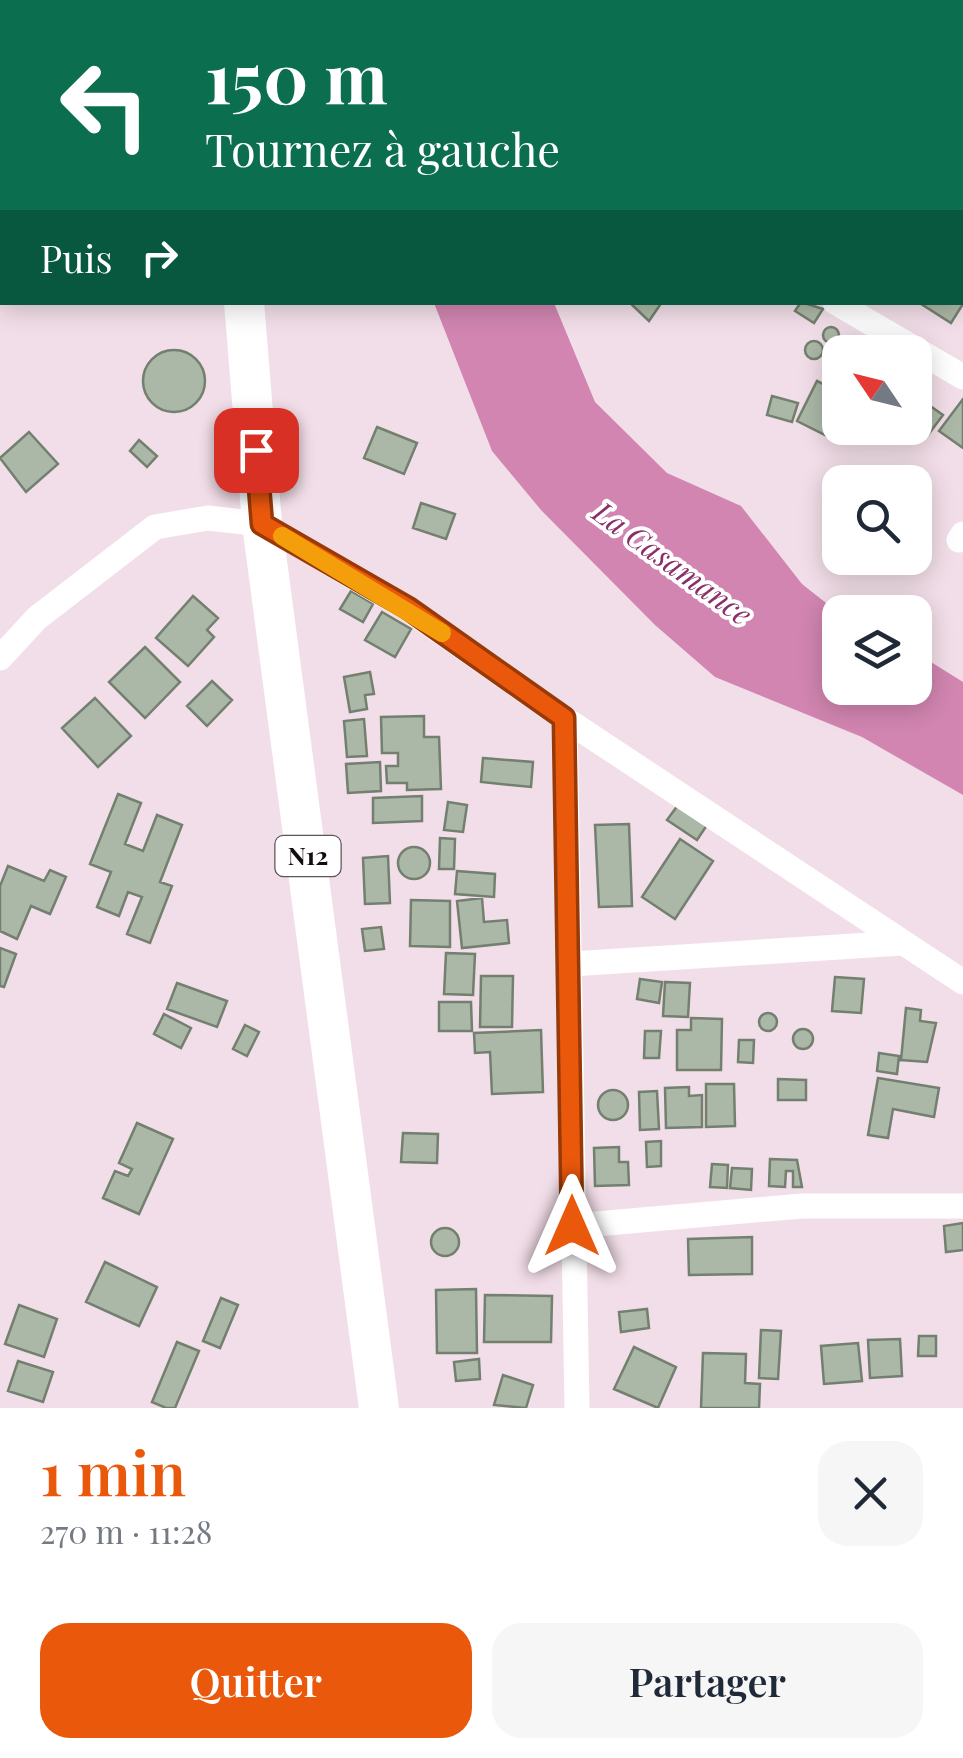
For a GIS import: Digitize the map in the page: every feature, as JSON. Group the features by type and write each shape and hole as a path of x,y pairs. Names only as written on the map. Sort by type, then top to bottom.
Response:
{"main road":[{"name":"N12","path":"244,305 262,524 379,1408"}],"street":[{"path":"840,305 963,378"},
{"path":"0,658 37,618 155,527 208,518 262,524 408,608 564,718 963,982"},
{"path":"564,718 576,1408"},
{"path":"571,964 902,943"},
{"path":"572,1226 802,1206 963,1206"}],"water":[{"name":"La Casamance","path":"435,305 555,305 595,402 667,473 741,506 802,584 822,600 822,705 932,705 932,663 963,682 963,795 862,737 715,677 655,625 541,510 492,451"}],"building":[{"path":"632,305 660,305 649,321"},
{"path":"799,305 823,309 814,323 795,311"},
{"path":"923,305 962,305 951,323"},
{"path":"831,327 839,335 823,335"},
{"path":"808,344 820,344 820,356 808,356"},
{"path":"174,350 196,359 205,381 196,403 174,412 152,403 143,381 152,359"},
{"path":"817,381 822,383 822,434 797,421"},
{"path":"772,396 798,403 792,422 767,415"},
{"path":"963,399 963,448 939,431"},
{"path":"932,407 943,415 932,430"},
{"path":"377,427 417,443 404,474 364,458"},
{"path":"29,432 58,464 26,492 0,458"},
{"path":"139,440 157,456 147,467 130,451"},
{"path":"421,503 455,514 446,539 413,528"},
{"path":"351,591 373,604 363,622 340,609"},
{"path":"193,596 218,618 207,630 214,637 188,666 156,638"},
{"path":"382,612 411,629 395,657 365,640"},
{"path":"145,647 180,682 145,718 109,682"},
{"path":"370,672 374,694 365,695 367,709 350,712 344,677"},
{"path":"212,681 232,700 207,726 187,706"},
{"path":"95,698 131,736 98,767 62,728"},
{"path":"424,716 424,737 439,737 441,789 407,790 407,783 387,783 386,766 398,766 398,753 382,753 381,717"},
{"path":"364,719 367,756 347,757 344,721"},
{"path":"483,758 533,762 531,787 481,782"},
{"path":"380,762 381,791 348,793 346,764"},
{"path":"118,794 141,803 125,844 143,851 157,815 182,825 160,882 172,886 150,943 127,934 142,897 128,892 119,916 97,907 111,872 90,864"},
{"path":"422,796 422,821 373,823 373,798"},
{"path":"448,802 467,805 463,832 444,830"},
{"path":"678,805 707,825 697,840 667,820"},
{"path":"629,824 632,906 599,907 595,825"},
{"path":"440,838 455,839 454,869 439,869"},
{"path":"680,839 713,861 675,919 642,897"},
{"path":"414,847 426,851 430,863 426,875 414,879 402,875 398,863 402,851"},
{"path":"388,856 390,903 365,904 363,858"},
{"path":"8,866 44,881 50,870 66,877 50,914 31,906 17,939 0,931 0,886"},
{"path":"457,871 495,874 494,897 455,894"},
{"path":"482,898 484,922 507,920 509,943 462,948 457,901"},
{"path":"411,900 450,901 450,947 410,946"},
{"path":"381,927 384,949 365,951 362,929"},
{"path":"0,948 16,954 4,987 0,986"},
{"path":"446,953 475,954 473,995 444,994"},
{"path":"481,976 513,976 512,1027 480,1027"},
{"path":"835,977 864,979 861,1013 832,1011"},
{"path":"640,979 662,982 659,1003 637,999"},
{"path":"665,982 690,983 688,1017 663,1016"},
{"path":"177,983 227,1001 217,1027 167,1009"},
{"path":"439,1002 471,1002 472,1031 439,1031"},
{"path":"906,1008 921,1010 920,1021 936,1023 927,1062 901,1060"},
{"path":"768,1013 775,1015 775,1029 768,1031 761,1029 759,1022 761,1015"},
{"path":"164,1014 191,1028 181,1048 154,1034"},
{"path":"691,1018 722,1019 721,1070 677,1070 677,1030 691,1030"},
{"path":"245,1025 259,1032 247,1056 233,1049"},
{"path":"803,1029 813,1039 803,1049 793,1039"},
{"path":"541,1030 543,1092 492,1094 490,1052 475,1053 474,1033"},
{"path":"645,1031 661,1031 659,1058 644,1058"},
{"path":"739,1040 754,1040 753,1063 738,1062"},
{"path":"879,1053 899,1056 897,1074 877,1071"},
{"path":"878,1078 939,1088 934,1117 893,1109 888,1138 868,1135"},
{"path":"778,1079 806,1080 806,1100 778,1100"},
{"path":"706,1084 734,1084 735,1126 706,1127"},
{"path":"689,1087 689,1096 702,1095 702,1127 666,1128 665,1088"},
{"path":"613,1090 624,1094 628,1105 624,1116 613,1120 602,1116 598,1105 602,1094"},
{"path":"657,1091 659,1129 640,1130 639,1092"},
{"path":"137,1123 173,1139 139,1214 103,1198 115,1171 128,1176 132,1169 119,1163"},
{"path":"403,1133 438,1134 437,1163 401,1162"},
{"path":"661,1141 661,1166 647,1167 646,1142"},
{"path":"619,1147 619,1162 628,1162 629,1185 595,1186 594,1148"},
{"path":"770,1159 797,1160 802,1187 793,1187 793,1171 786,1171 785,1187 769,1186"},
{"path":"712,1164 728,1165 727,1188 710,1187"},
{"path":"732,1168 752,1169 751,1190 730,1188"},
{"path":"963,1223 963,1250 946,1252 944,1226"},
{"path":"445,1228 455,1232 459,1242 455,1252 445,1256 435,1252 431,1242 435,1232"},
{"path":"752,1237 752,1274 689,1275 688,1239"},
{"path":"105,1262 157,1287 139,1326 86,1302"},
{"path":"476,1289 477,1353 437,1353 436,1290"},
{"path":"485,1295 552,1296 551,1342 484,1342"},
{"path":"221,1298 238,1305 220,1348 203,1341"},
{"path":"19,1305 57,1319 44,1357 5,1344"},
{"path":"647,1309 649,1328 621,1332 619,1312"},
{"path":"761,1330 781,1331 778,1379 759,1378"},
{"path":"919,1336 936,1336 936,1356 918,1356"},
{"path":"900,1339 902,1376 870,1378 868,1340"},
{"path":"177,1342 199,1351 175,1408 166,1408 152,1402"},
{"path":"858,1343 862,1381 824,1384 821,1346"},
{"path":"634,1347 676,1367 658,1408 614,1389"},
{"path":"703,1353 746,1354 745,1383 760,1384 759,1408 701,1408"},
{"path":"479,1359 480,1379 456,1381 454,1362"},
{"path":"18,1361 53,1372 43,1402 8,1391"},
{"path":"503,1375 533,1385 526,1408 494,1405"}],"slow traffic":[{"path":"282,536 408,608 442,633"}],"route":[{"path":"256,450 262,524 408,608 564,718 571,964 572,1226"}]}
